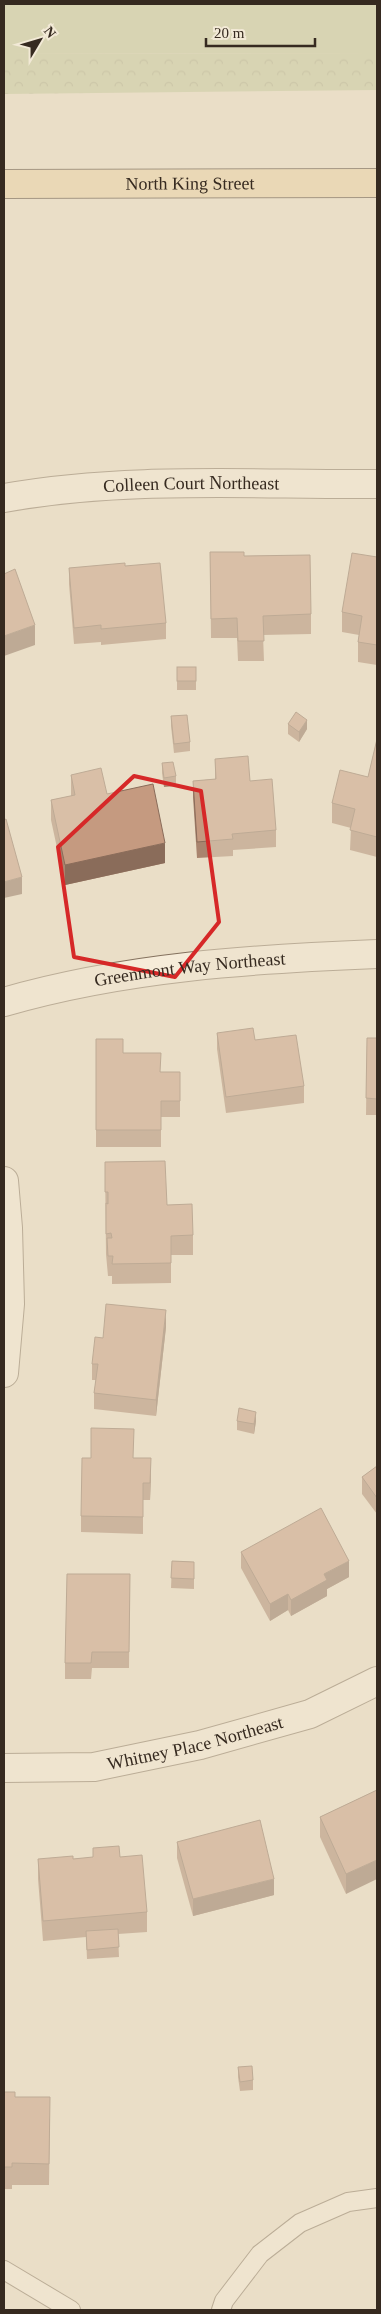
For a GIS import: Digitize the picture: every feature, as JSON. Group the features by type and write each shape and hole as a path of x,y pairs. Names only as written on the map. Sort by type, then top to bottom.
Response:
{"main road":[{"name":"North King Street","path":"4,184 377,183"}],"street":[{"name":"Colleen Court Northeast","path":"4,498 79,488 207,482 377,484"},
{"name":"Greenmont Way Northeast","path":"4,1002 42,991 191,966 270,958 377,954"},
{"path":"4,1182 8,1228 10,1304 4,1373"},
{"name":"Whitney Place Northeast","path":"4,1768 94,1767 200,1745 310,1714 377,1681"}],"lane":[{"path":"221,2310 224,2301 260,2254 300,2223 348,2202 377,2198"},
{"path":"4,2270 71,2310"}],"highlighted area":[{"path":"134,776 201,791 219,922 175,977 74,957 58,847"}],"green space":[{"path":"4,4 377,4 377,53 4,54"},
{"path":"377,53 377,90 4,94 4,54"}],"building":[{"path":"210,552 244,552 244,556 310,555 311,614 263,616 264,641 238,641 237,618 211,619"},
{"path":"352,553 377,557 377,645 358,642 362,616 342,612"},
{"path":"125,563 125,566 160,563 166,623 101,629 101,625 74,628 69,568"},
{"path":"15,569 35,625 4,636 4,574"},
{"path":"177,667 196,667 196,681 177,681"},
{"path":"296,712 307,720 299,732 288,724"},
{"path":"187,715 190,742 174,744 171,716"},
{"path":"377,739 377,837 350,830 355,809 332,803 340,770 368,777"},
{"path":"248,756 250,781 272,779 276,830 232,834 233,839 197,842 193,781 216,779 215,759"},
{"path":"173,762 176,776 164,778 162,763"},
{"path":"101,768 107,794 153,784 165,843 65,865 51,800 75,795 71,775"},
{"path":"6,819 22,877 4,882 4,820"},
{"path":"253,1028 255,1040 296,1035 304,1086 226,1097 217,1033"},
{"path":"367,1038 377,1038 377,1099 366,1098"},
{"path":"96,1039 123,1039 123,1053 161,1053 160,1072 180,1072 180,1101 161,1101 161,1130 96,1130"},
{"path":"165,1161 167,1205 192,1204 193,1235 171,1236 171,1263 112,1264 113,1256 108,1256 107,1238 112,1238 111,1233 106,1234 108,1192 105,1192 105,1162"},
{"path":"106,1304 166,1310 156,1400 94,1393 98,1364 92,1364 95,1337 103,1338"},
{"path":"239,1408 256,1412 254,1424 237,1421"},
{"path":"91,1428 134,1429 133,1458 151,1458 150,1483 143,1483 143,1517 81,1516 82,1458 91,1458"},
{"path":"377,1466 377,1498 362,1477"},
{"path":"321,1508 349,1561 324,1574 327,1580 291,1600 288,1594 270,1604 241,1552"},
{"path":"172,1561 194,1562 194,1579 171,1578"},
{"path":"67,1574 130,1574 129,1652 92,1652 91,1663 65,1663"},
{"path":"377,1790 377,1860 346,1874 320,1817"},
{"path":"260,1820 274,1879 193,1899 177,1842"},
{"path":"119,1846 120,1857 142,1855 147,1912 43,1921 38,1859 73,1856 73,1859 93,1857 93,1848"},
{"path":"118,1929 119,1947 87,1950 86,1931"},
{"path":"252,2066 253,2080 240,2082 238,2067"},
{"path":"4,2092 15,2092 15,2097 50,2097 49,2164 12,2163 12,2167 4,2167"}]}
